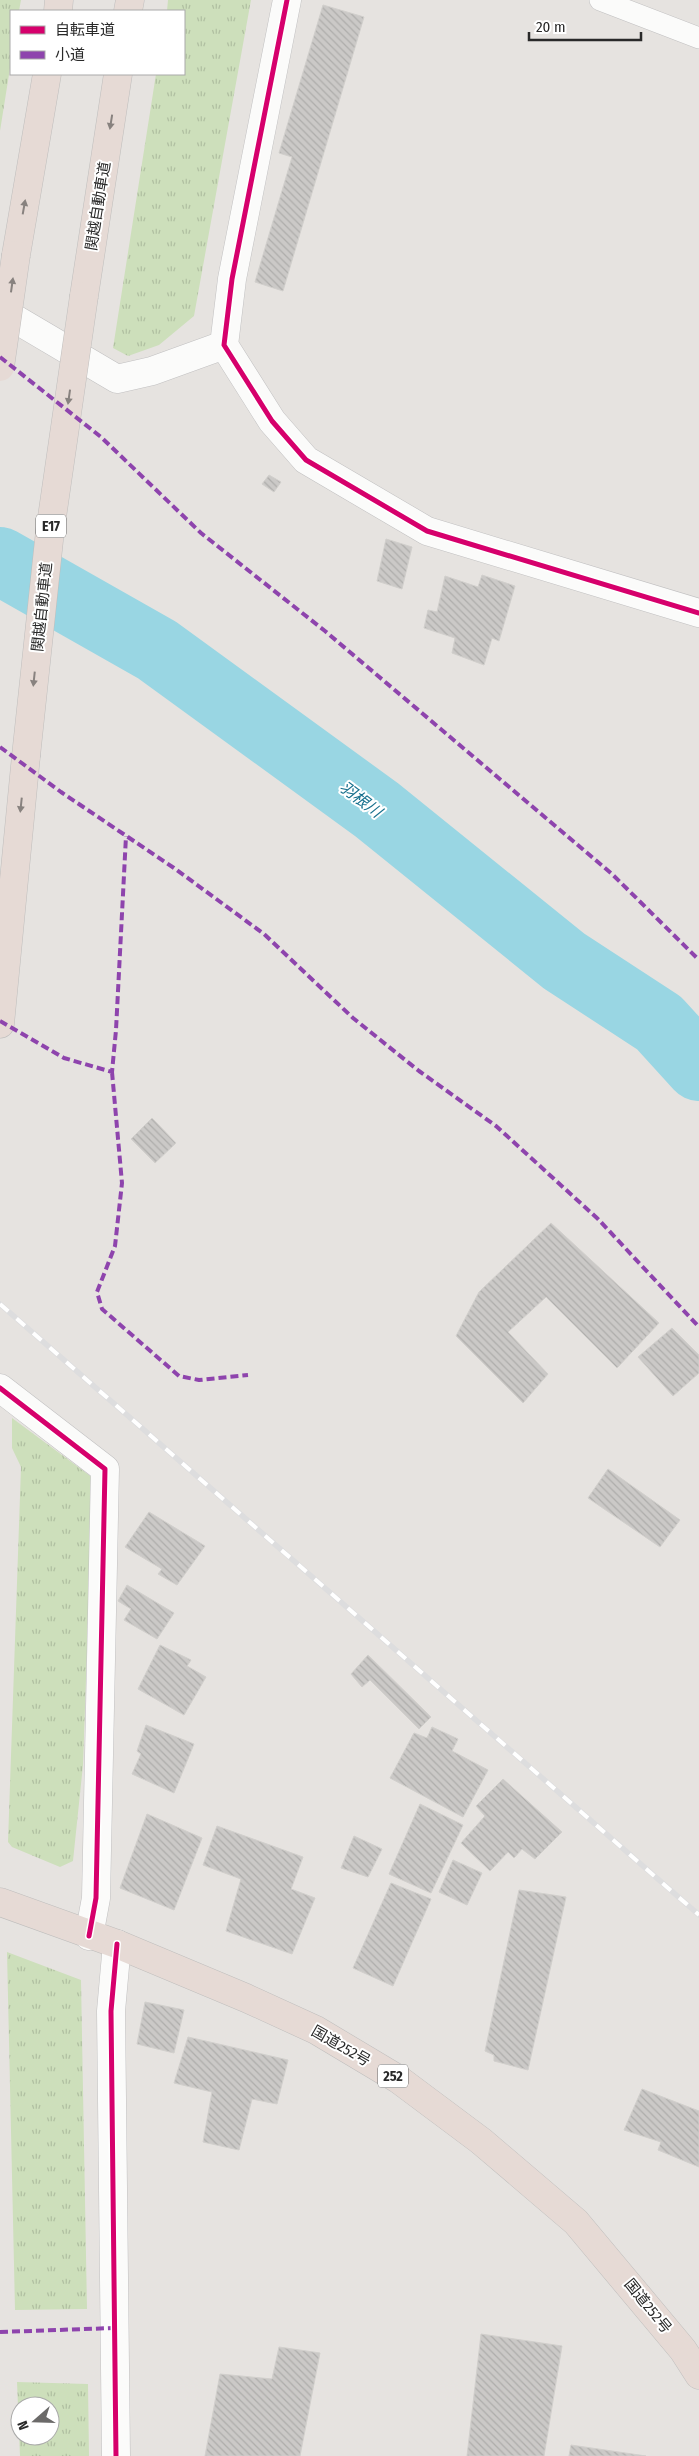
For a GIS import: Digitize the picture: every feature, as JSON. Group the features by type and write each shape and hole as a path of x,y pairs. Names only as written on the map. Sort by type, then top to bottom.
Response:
{"highway":[{"path":"0,368 16,255 47,75"},
{"name":"関越自動車道","path":"0,1024 50,531 118,75"},
{"name":"国道252号","path":"0,1902 89,1936 117,1944 246,1998 316,2030 398,2079 481,2141 576,2222 676,2342 699,2375"}],"street":[{"path":"287,0 233,269 224,346 272,421 306,460 427,531 699,613"},
{"path":"0,310 117,379 152,371 224,346"},
{"path":"0,1388 105,1469 96,1898 89,1936"},
{"path":"116,2456 111,2011 117,1944"}],"lane":[{"path":"600,0 699,38"}],"green space":[{"path":"0,0 21,0 19,10 10,10 10,68 0,131"},
{"path":"168,0 251,0 194,316 159,345 128,356 113,348 156,75 185,75 185,10 167,10"},
{"path":"12,1418 93,1478 83,1765 73,1861 60,1867 12,1847 8,1842 21,1467 12,1448"},
{"path":"7,1952 81,1980 87,2309 15,2310"},
{"path":"17,2382 88,2384 89,2456 20,2456 20,2446 60,2446 60,2396 18,2396"}],"building":[{"path":"323,5 364,17 283,291 255,282 292,157 279,153"},
{"path":"269,475 281,482 274,492 262,484"},
{"path":"386,539 412,547 402,589 377,581"},
{"path":"482,575 515,586 499,641 492,638 484,665 452,653 455,638 424,628 428,610 437,612 445,576 478,587"},
{"path":"152,1118 176,1143 155,1163 131,1139"},
{"path":"551,1223 659,1323 617,1368 546,1297 508,1332 548,1374 523,1403 456,1336 479,1292"},
{"path":"672,1328 699,1355 699,1373 673,1396 638,1357"},
{"path":"608,1469 680,1520 660,1547 588,1498"},
{"path":"149,1512 205,1546 177,1585 158,1574 162,1569 125,1547"},
{"path":"127,1585 174,1613 157,1639 124,1620 131,1609 118,1601"},
{"path":"160,1645 191,1660 187,1666 206,1677 184,1715 138,1689"},
{"path":"368,1655 431,1717 419,1729 370,1680 362,1687 351,1674"},
{"path":"146,1725 194,1744 174,1793 132,1774 141,1754 137,1751"},
{"path":"432,1727 458,1739 452,1751 488,1770 463,1817 390,1778 414,1733 427,1738"},
{"path":"503,1779 562,1832 535,1859 522,1849 514,1858 508,1852 490,1871 461,1843 485,1816 476,1806"},
{"path":"420,1804 463,1825 431,1893 389,1874"},
{"path":"147,1814 202,1838 174,1910 120,1888"},
{"path":"217,1826 303,1857 291,1889 315,1898 292,1954 226,1931 241,1879 203,1865"},
{"path":"354,1836 382,1849 368,1877 341,1868"},
{"path":"453,1860 482,1873 467,1905 439,1892"},
{"path":"391,1883 431,1899 393,1986 353,1968"},
{"path":"519,1890 566,1897 528,2070 494,2061 494,2055 485,2051"},
{"path":"145,2002 184,2010 174,2053 137,2044"},
{"path":"188,2037 288,2060 277,2104 252,2099 239,2150 203,2142 212,2092 174,2083"},
{"path":"642,2089 699,2111 699,2167 658,2150 661,2142 624,2130"},
{"path":"481,2334 562,2346 544,2456 467,2456"},
{"path":"279,2347 320,2353 300,2456 205,2456 220,2374 272,2379"},
{"path":"571,2445 646,2456 569,2456"}],"waterway":[{"name":"羽根川","path":"0,561 157,650 377,810 564,961 659,1023 699,1067"},
{"path":"659,1023 699,1042"}],"railway":[{"path":"0,1304 699,1915"}],"marked path":[{"path":"0,357 101,437 201,533 325,631 612,874 699,960"},
{"path":"0,747 61,792 174,868 264,934 353,1018 419,1071 496,1126 598,1219 699,1327"},
{"path":"0,1021 64,1058 112,1072 116,1030 126,836"},
{"path":"112,1072 122,1183 115,1246 97,1292 102,1309 179,1376 199,1380 248,1375"},
{"path":"0,2332 114,2328"}],"cycle path":[{"path":"287,0 232,279 224,345 272,421 306,460 427,531 699,613"},
{"path":"0,1388 105,1469 96,1898 89,1936"},
{"path":"116,2456 111,2011 117,1944"}]}
